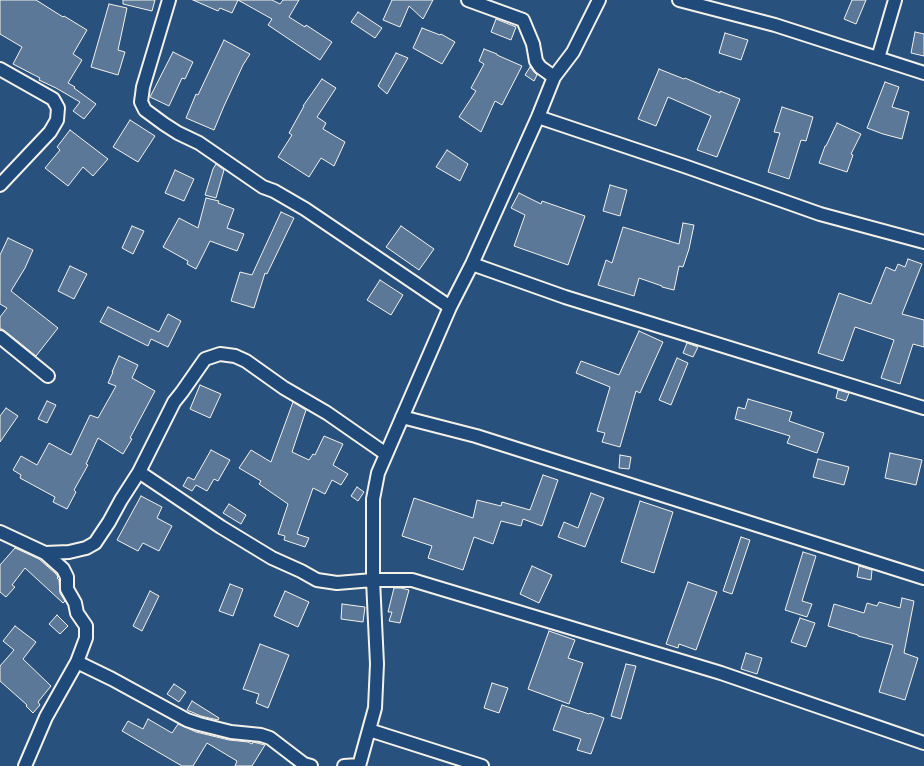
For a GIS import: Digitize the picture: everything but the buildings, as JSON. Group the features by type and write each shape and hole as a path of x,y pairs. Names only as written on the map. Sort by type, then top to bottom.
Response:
{"street":[{"path":"169,0 143,87 141,102 145,110 178,133 199,143 263,186 304,210 450,307"},
{"path":"468,0 523,20 533,44 536,61 540,67 554,77"},
{"path":"344,766 359,766 375,708 377,664 373,580 373,499 378,473 450,307 472,264 538,117 554,77 573,52 599,0"},
{"path":"679,0 775,25 924,73"},
{"path":"878,58 895,0"},
{"path":"0,68 53,99 58,108 57,120 50,132 0,184"},
{"path":"538,117 820,214 924,242"},
{"path":"472,264 565,297 924,408"},
{"path":"0,337 48,376"},
{"path":"45,554 69,552 86,548 95,543 138,472 174,402 206,359 220,354 235,356 246,361 284,388 327,413 386,454"},
{"path":"402,417 476,436 924,578"},
{"path":"138,472 238,538 272,558 317,580 338,583 373,580 412,580 721,673 924,743"},
{"path":"0,532 45,554 63,569 67,577 67,588 75,603 77,613 86,626 86,638 77,662 46,717 25,766"},
{"path":"77,662 186,720 231,732 261,735 270,738 304,764 311,766"},
{"path":"369,730 482,766"}]}
